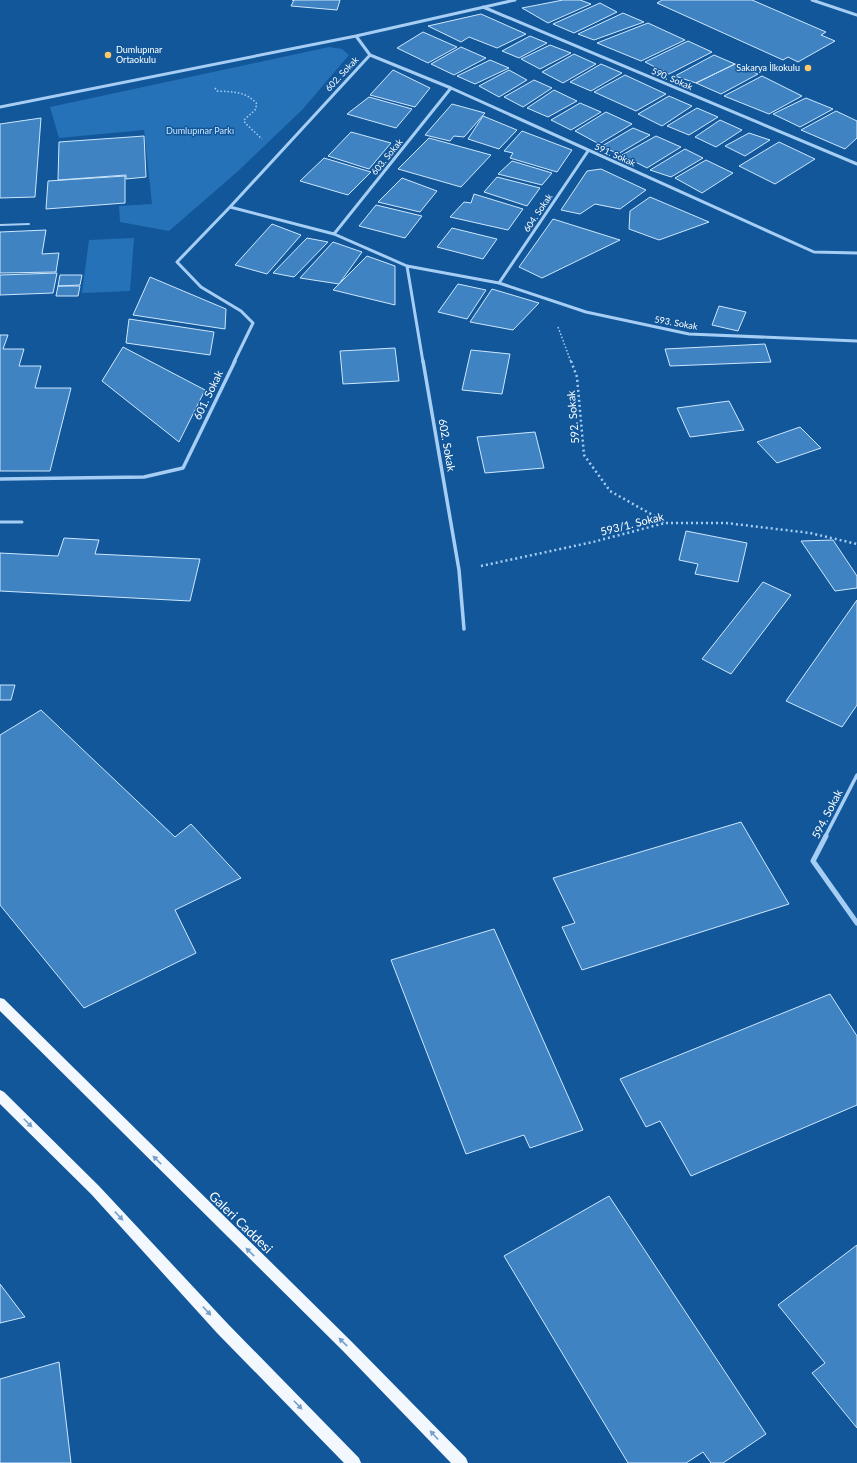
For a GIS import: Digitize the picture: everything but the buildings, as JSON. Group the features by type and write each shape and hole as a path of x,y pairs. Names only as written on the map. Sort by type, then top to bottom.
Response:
{"main road":[{"name":"Galeri Caddesi","path":"0,1003 213,1216 397,1396 461,1463"},
{"path":"0,1096 95,1190 222,1328 354,1463"}],"street":[{"path":"0,107 356,36 516,0"},
{"path":"812,0 857,15"},
{"name":"590. Sokak","path":"482,7 857,164"},
{"name":"602. Sokak","path":"230,207 370,55 356,36"},
{"name":"591. Sokak","path":"370,55 451,88 814,252 857,253"},
{"name":"603. Sokak","path":"334,234 451,88"},
{"name":"604. Sokak","path":"499,283 588,151"},
{"name":"593. Sokak","path":"230,207 334,234 407,266 499,283 586,312 689,334 857,341"},
{"name":"601. Sokak","path":"0,479 144,477 183,468 253,323 241,311 201,287 177,262 230,207"},
{"name":"602. Sokak","path":"407,266 459,570 464,629"},
{"name":"594. Sokak","path":"857,775 813,861 857,922"}],"lane":[{"path":"0,225 29,224"},
{"path":"0,522 22,522"}],"path":[{"path":"195,68 218,91 243,93 251,96 257,104 255,110 244,120 245,123 278,155"},
{"name":"592. Sokak","path":"547,299 577,377 584,455 610,491 666,523"},
{"name":"593/1. Sokak","path":"459,570 510,561 666,523 726,524 803,532 857,544"}],"green space":[{"name":"Dumlupınar Parkı","path":"329,47 342,49 349,55 302,110 237,172 169,231 120,222 119,206 152,204 144,130 59,138 50,107"},
{"path":"134,238 130,291 82,293 89,240"}],"place":[{"name":"Dumlupınar Ortaokulu","path":"108,55"},
{"name":"Sakarya İlkokulu","path":"808,68"}]}
